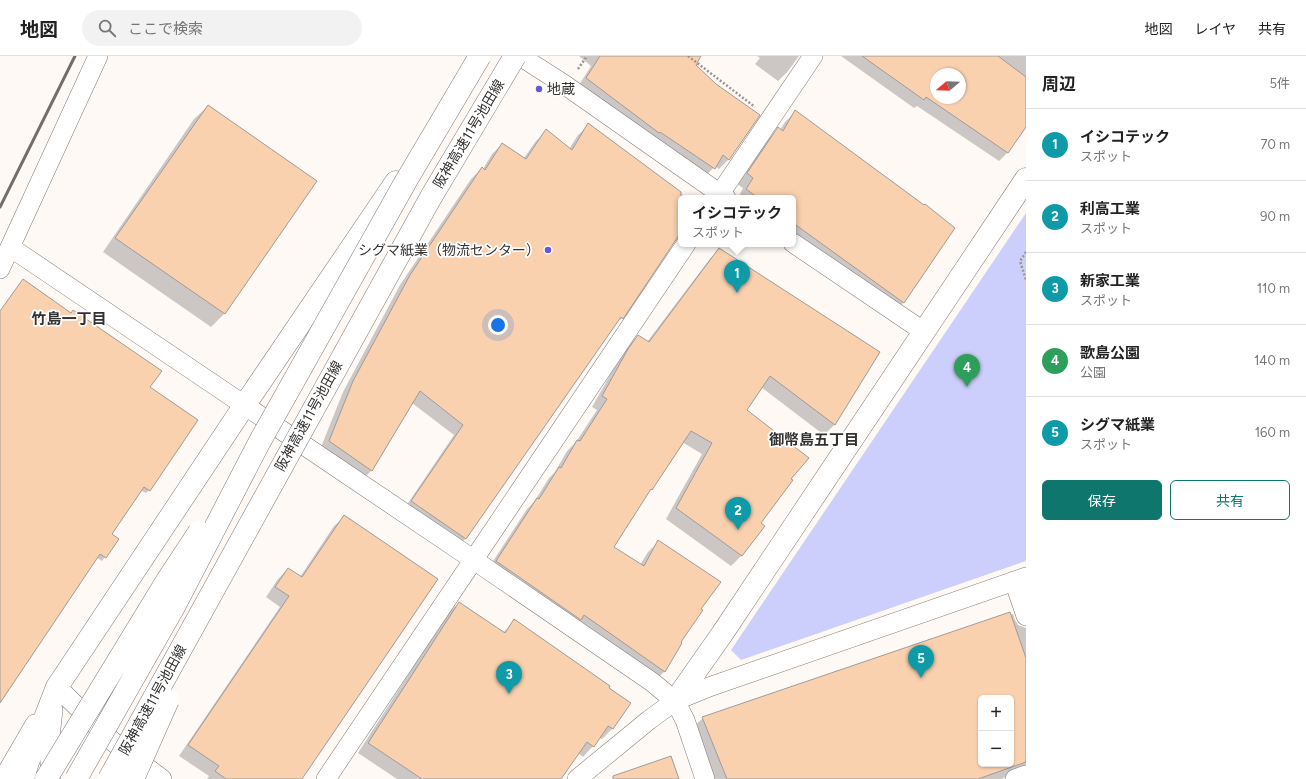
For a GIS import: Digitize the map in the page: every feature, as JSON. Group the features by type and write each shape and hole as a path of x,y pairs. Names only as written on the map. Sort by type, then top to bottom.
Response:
{"main road":[{"path":"23,779 56,687 481,56"},
{"name":"阪神高速11号池田線","path":"76,779 175,605 260,441 406,181 481,56"},
{"name":"阪神高速11号池田線","path":"109,779 226,569 285,458 431,197 515,56"},
{"path":"675,701 722,634 923,331 1026,179"},
{"path":"46,779 168,579 260,441"},
{"path":"133,779 226,569"}],"street":[{"path":"0,269 98,56"},
{"path":"520,56 565,85 718,195"},
{"path":"722,195 770,119 813,56"},
{"path":"796,245 923,331"},
{"path":"326,779 684,247"},
{"path":"10,248 474,560 652,682 675,701 684,720 706,779"},
{"path":"577,779 649,720 675,701 710,686 1020,579 1026,616"},
{"path":"3,779 56,687"},
{"path":"51,779 49,746 56,687"},
{"path":"56,687 112,741 162,779"},
{"path":"1015,779 1026,775"}],"path":[{"path":"688,56 770,119"},
{"path":"1026,252 1020,261 1026,280"}],"shaded area":[{"path":"1026,213 1026,561 741,660 731,650"}],"building":[{"path":"600,56 701,56 696,65 716,84 760,115 729,160 723,155 715,169 660,132 659,133 586,78"},
{"path":"862,56 998,56 1026,77 1026,127 1008,153 936,104 966,104 966,68 930,68 930,100 926,97 924,100"},
{"path":"208,105 317,181 225,314 115,238"},
{"path":"795,110 924,205 925,204 955,228 904,303 796,225 796,195 754,195 746,189 753,178 747,173 778,127 783,131"},
{"path":"588,123 681,192 681,195 678,195 678,236 623,319 621,317 466,539 411,501 463,425 420,391 372,471 329,441 353,381 410,275 482,167 485,170 502,143 526,159 546,129 572,150"},
{"path":"719,248 880,352 835,425 770,376 747,410 809,458 791,479 793,480 761,523 765,526 742,556 676,508 712,443 691,431 652,490 651,489 614,547 644,566 658,540 721,582 701,609 703,610 681,642 682,643 665,672 584,615 581,620 496,561 537,498 539,499 559,467 561,468 577,440 580,441 607,399 602,396 628,349 638,335 649,342"},
{"path":"23,279 71,313 73,310 162,371 150,387 198,420 150,491 144,487 112,534 119,539 106,558 100,554 0,703 0,311"},
{"path":"344,515 438,579 302,779 226,779 215,771 219,766 188,745 289,596 275,587 288,568 302,577"},
{"path":"459,602 505,633 514,619 610,686 609,688 631,703 613,729 608,726 594,747 587,742 561,779 422,779 368,743"},
{"path":"1010,612 1026,658 1026,762 1014,766 1014,695 978,695 978,767 1012,767 978,779 727,779 702,717"},
{"path":"671,756 679,779 613,779 613,776"}],"railway":[{"path":"0,207 75,56"}],"place":[{"name":"地蔵","path":"539,89"},
{"name":"シグマ紙業（物流センター）","path":"548,250"},
{"name":"イシコテック","path":"737,293"},
{"name":"歌島公園","path":"967,387"},
{"name":"利高工業","path":"738,530"},
{"name":"シグマ紙業","path":"921,678"},
{"name":"新家工業","path":"509,694"}],"district":[{"name":"竹島一丁目","path":"69,319"},
{"name":"御幣島五丁目","path":"814,440"}]}
